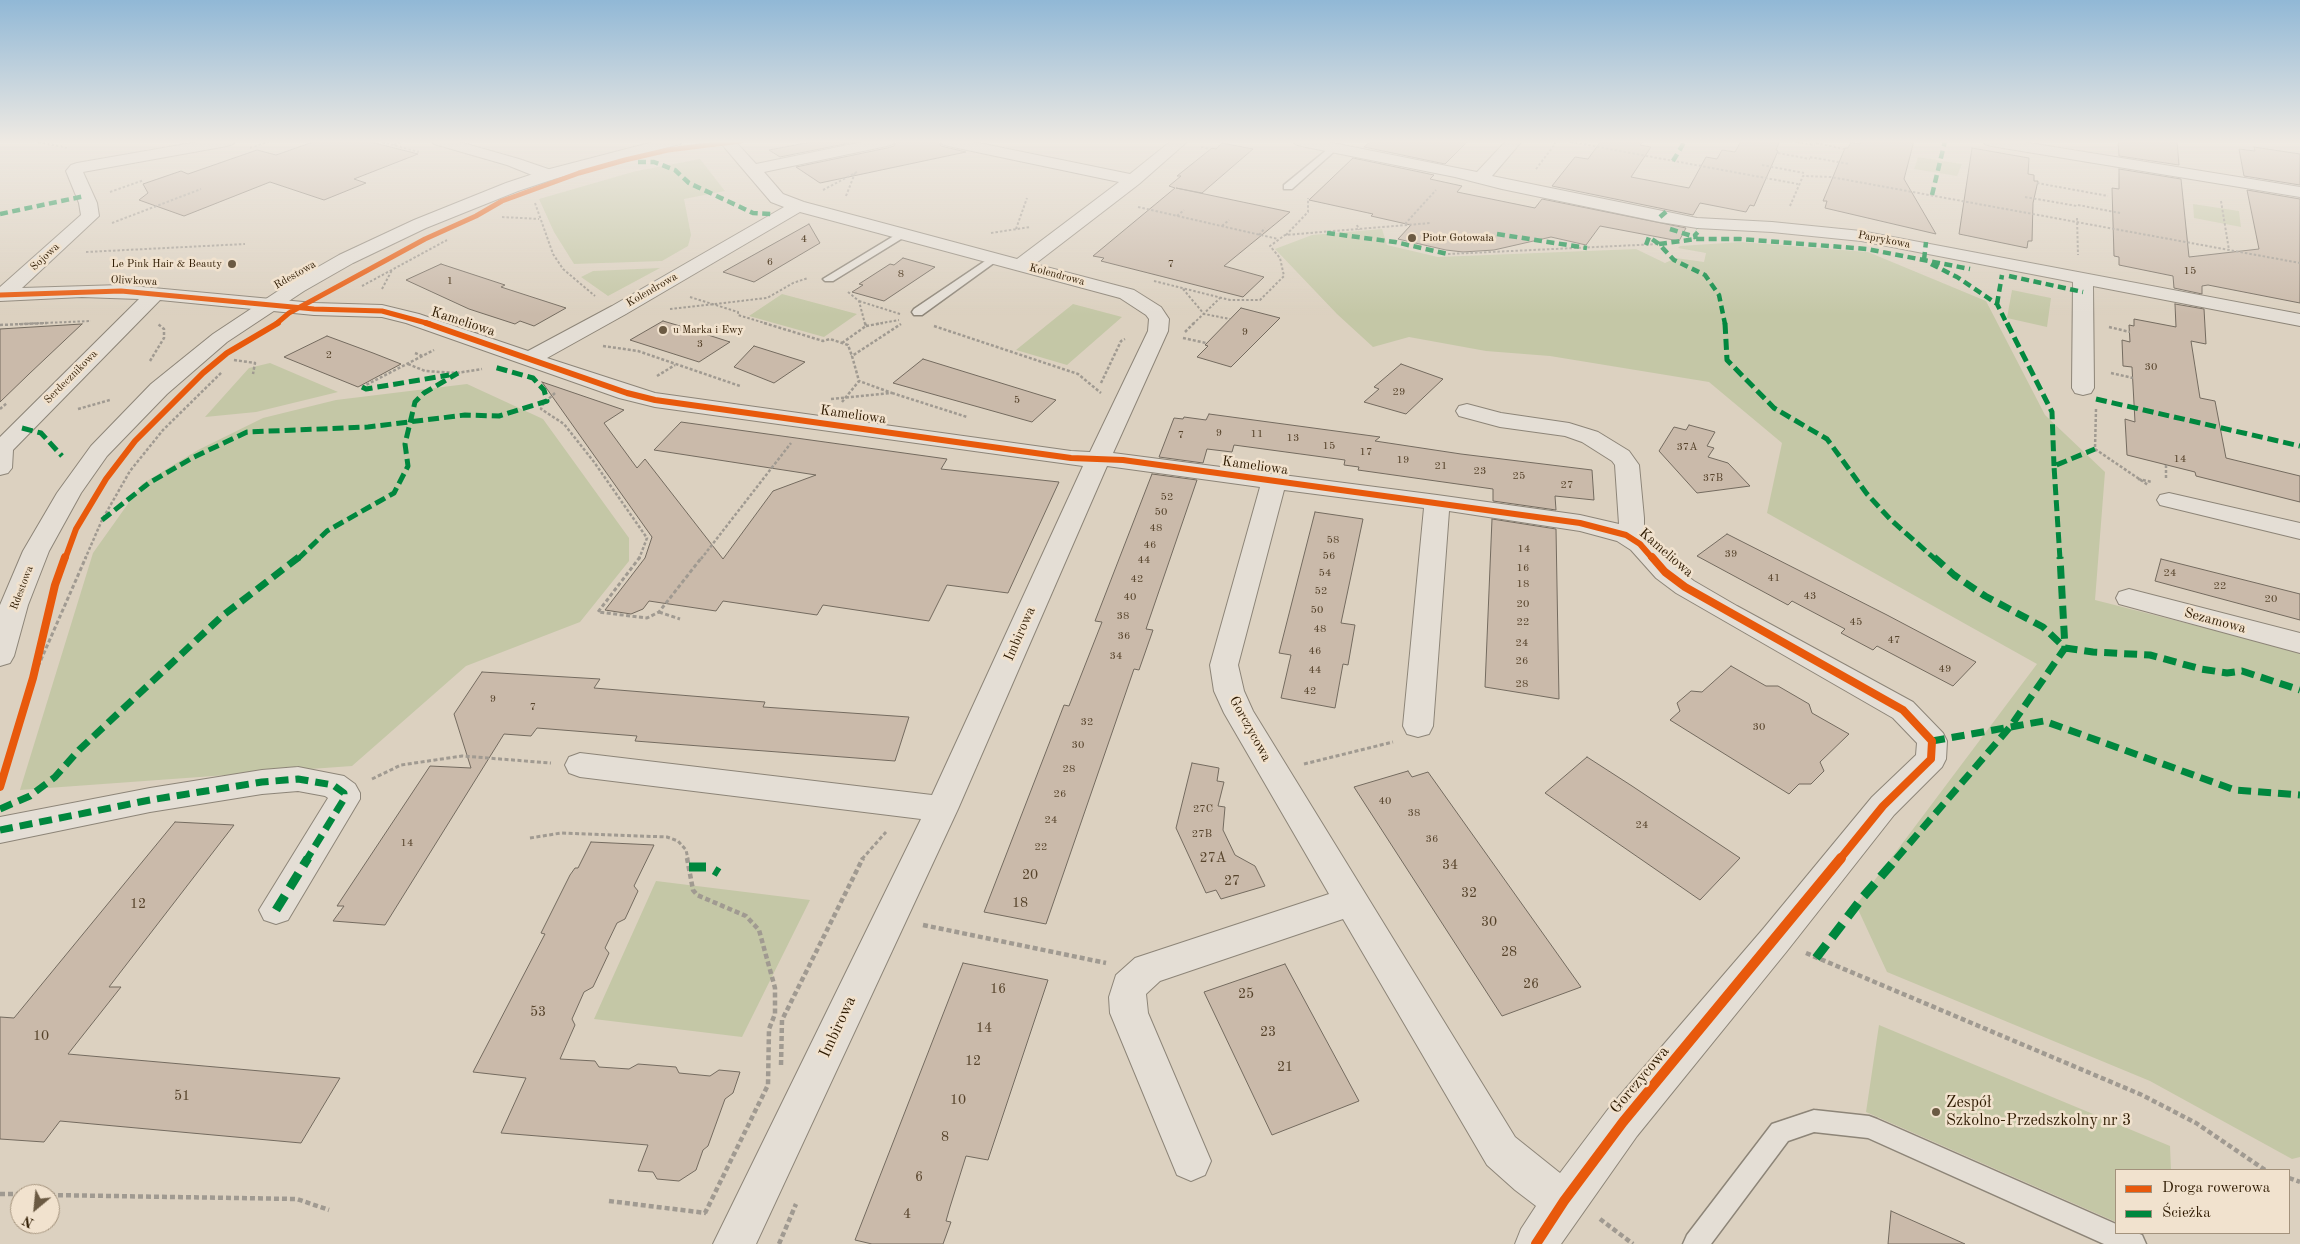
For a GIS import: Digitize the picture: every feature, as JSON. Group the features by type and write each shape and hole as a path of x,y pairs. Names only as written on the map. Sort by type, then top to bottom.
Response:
{"street":[{"name":"Sojowa","path":"2,295 90,216 86,199"},
{"name":"Rdestowa","path":"0,656 14,605 36,551 69,493 99,451 159,389 220,338 266,306 346,259 420,224 482,199"},
{"name":"Kolendrowa","path":"781,199 798,206 1127,294 1154,311 1159,319 1158,331 1098,459"},
{"path":"1021,265 1108,199"},
{"name":"Paprykowa","path":"1574,199 1697,223 1850,234 2300,320"},
{"name":"Kolendrowa","path":"531,358 619,310 798,206"},
{"path":"2083,279 2083,388"},
{"name":"Oliwkowa","path":"2,295 82,291 156,294 266,306"},
{"name":"Serdecznikowa","path":"1,455 136,312 156,294"},
{"name":"Kameliowa","path":"266,306 382,312 412,318 655,400 1070,458 1122,460 1274,482 1437,502 1609,529 1633,540 1665,572 1685,587 1903,710 1922,728 1932,741 1931,759 1883,806 1775,940"},
{"name":"Kameliowa","path":"1467,411 1500,420 1569,430 1602,443 1621,456 1627,465 1633,540"},
{"name":"Imbirowa","path":"734,1244 942,809 1098,459"},
{"name":"Gorczycowa","path":"1274,482 1224,665 1229,691 1239,713 1501,1151 1529,1176 1564,1201"},
{"path":"2169,500 2300,531"},
{"path":"1418,726 1437,502"},
{"name":"Sezamowa","path":"2129,598 2300,643"},
{"path":"580,765 942,809"},
{"path":"0,830 150,800 262,782 298,779 333,785 344,793 344,799 335,818 276,910"},
{"path":"1191,1161 1129,1013 1127,997 1129,986 1148,969 1352,901"},
{"name":"Gorczycowa","path":"1536,1244 1564,1201 1623,1122 1775,940"}],"lane":[{"path":"829,279 902,234"},
{"path":"914,315 994,258"},
{"path":"1696,1244 1780,1132 1814,1121 1869,1127 2133,1244"}],"path":[{"path":"54,248 176,199"},
{"path":"798,206 806,199"},
{"path":"1016,229 1028,199"},
{"path":"1149,279 1230,300 1260,300 1284,276 1280,258 1270,246 1285,235 1308,212 1308,199"},
{"path":"1404,225 1428,199"},
{"path":"1787,213 1792,199"},
{"path":"1951,199 2300,263"},
{"path":"2038,199 2120,213"},
{"path":"2221,199 2229,250"},
{"path":"534,200 539,219 553,254 563,269 608,306 619,310"},
{"path":"1137,207 1279,240"},
{"path":"1176,216 1184,210"},
{"path":"508,212 499,216 539,219"},
{"path":"1222,226 1229,220"},
{"path":"1285,235 1431,223"},
{"path":"1357,224 1359,230"},
{"path":"1259,235 1265,228"},
{"path":"355,290 451,238"},
{"path":"54,248 245,244"},
{"path":"1448,254 1659,244"},
{"path":"668,310 767,298 793,283 838,269 846,269"},
{"path":"380,296 392,270"},
{"path":"1184,288 1190,284"},
{"path":"658,287 738,312 738,315 823,341 830,339 848,345 859,381"},
{"path":"1184,288 1204,314 1230,319"},
{"path":"1230,300 1235,295"},
{"path":"859,301 914,315 1078,374 1110,401 1123,404"},
{"path":"136,312 160,325 165,334 148,368"},
{"path":"866,326 914,315"},
{"path":"852,356 914,315"},
{"path":"0,325 98,321"},
{"path":"2104,326 2130,332"},
{"path":"362,387 463,335"},
{"path":"1180,337 1206,343"},
{"path":"1098,391 1121,341 1127,338"},
{"path":"596,343 609,348 638,351 742,386"},
{"path":"415,353 423,356"},
{"path":"33,678 102,520 130,471 163,430 241,355"},
{"path":"408,364 425,371 457,373 518,363 531,358"},
{"path":"234,360 254,363 253,374"},
{"path":"2105,371 2133,378"},
{"path":"576,374 543,404 541,409 564,424 594,462 647,538 638,562 598,612 647,618 659,612 807,421 816,412 833,413 859,381"},
{"path":"827,399 892,393 859,381"},
{"path":"2083,388 2096,393 2095,450 2169,500"},
{"path":"659,612 680,619"},
{"path":"33,678 44,631"},
{"path":"1274,771 1409,738 1418,726"},
{"path":"344,793 401,765 462,756 580,765"},
{"path":"782,1020 862,859 910,806"},
{"path":"530,838 561,832 667,837 678,841 686,850 693,890 697,895 746,916 759,930 775,988 775,1014 769,1029 768,1085 708,1213 609,1202"},
{"path":"890,918 1125,966 1138,976"},
{"path":"1775,940 2142,1095 2196,1123 2264,1169"},
{"path":"60,1195 297,1199 329,1210"},
{"path":"1600,1218 1632,1244"}],"green space":[{"path":"539,199 684,199 691,235 688,246 662,261 574,264 554,232"},
{"path":"2193,204 2239,211 2241,227 2194,218"},
{"path":"1382,229 1387,245 1438,257 1636,249 1665,263 1676,258 1704,262 1706,253 1678,248 1680,246 1741,242 1868,252 1986,301 2045,415 2105,472 2095,600 2300,652 2300,1157 2292,1159 2150,1081 1887,972 1856,905 2037,664 1767,513 1782,443 1709,382 1550,356 1486,351 1409,337 1373,347 1337,314 1275,249 1312,235"},
{"path":"660,268 608,296 581,277 593,271"},
{"path":"2012,290 2051,298 2047,327 2007,318"},
{"path":"782,294 857,314 824,337 749,316"},
{"path":"1073,304 1122,317 1067,365 1016,350"},
{"path":"270,363 338,392 256,412 205,417 249,368"},
{"path":"467,384 543,419 629,538 629,561 580,622 466,666 352,766 20,790 93,553 142,484 198,450 263,418 336,400"},
{"path":"656,881 810,900 742,1037 594,1019"},
{"path":"1879,1025 2170,1146 2171,1169 2115,1169 2115,1222 1866,1112"}],"building":[{"path":"140,199 227,199 184,216 139,200"},
{"path":"1162,199 1229,199 1290,212 1224,266 1264,277 1243,297 1101,261 1104,258 1093,256"},
{"path":"1491,199 1535,208 1542,199 1686,228 1679,241 1600,226 1586,245 1551,237 1494,250 1463,252 1398,239 1411,225 1371,216 1373,214 1309,200"},
{"path":"1615,199 1757,199 1754,206 1750,205 1746,212 1700,203 1693,215"},
{"path":"1824,199 1916,199 1936,234 1825,208 1827,201 1823,201"},
{"path":"1964,199 2034,199 2032,241 2028,241 2027,248 1959,234"},
{"path":"2112,199 2183,199 2189,257 2259,249 2249,199 2300,199 2300,303 2208,285 2202,286 2202,294 2174,288 2173,276 2119,265 2119,257 2114,256"},
{"path":"809,224 820,243 754,282 723,272"},
{"path":"903,258 935,267 884,301 852,292 863,285 859,284"},
{"path":"441,264 505,285 501,287 566,308 534,326 520,321 515,324 469,309 406,280"},
{"path":"2175,304 2204,309 2206,344 2191,341 2200,398 2215,401 2226,458 2300,476 2300,502 2196,476 2195,472 2127,455 2125,419 2135,422 2132,367 2123,366 2122,340 2130,342 2129,325 2134,326 2134,319 2176,327"},
{"path":"1241,308 1280,318 1231,367 1197,357 1208,346 1205,345"},
{"path":"663,321 730,342 699,362 630,340"},
{"path":"82,324 29,374 0,402 0,329"},
{"path":"327,336 401,364 358,387 284,357"},
{"path":"754,346 805,362 774,383 734,367"},
{"path":"923,359 1056,400 1032,422 893,383"},
{"path":"1401,364 1443,379 1406,414 1364,402 1379,389 1374,387"},
{"path":"542,382 624,410 604,423 637,468 645,459 723,559 773,491 816,475 654,450 681,422 947,459 941,469 1059,482 1008,593 947,585 929,621 823,605 817,615 723,601 716,611 649,601 643,609 631,614 605,610 645,558 652,537"},
{"path":"1209,414 1380,437 1375,441 1461,454 1592,470 1594,500 1555,496 1556,510 1493,501 1493,489 1358,470 1359,467 1344,465 1345,460 1234,445 1232,452 1207,449 1203,463 1159,457 1174,418 1183,419 1184,417 1206,420"},
{"path":"1689,425 1715,432 1707,446 1714,448 1708,457 1728,463 1750,486 1697,493 1659,451 1674,427 1686,430"},
{"path":"1152,474 1197,480 1146,629 1153,630 1139,670 1134,669 1046,924 984,912 1064,705 1069,706 1102,622 1095,621"},
{"path":"1315,512 1363,519 1341,623 1355,625 1348,665 1343,664 1335,708 1281,698 1291,655 1279,653"},
{"path":"1492,519 1556,529 1559,699 1485,687"},
{"path":"1727,534 1976,662 1953,686 1877,646 1873,650 1841,633 1845,629 1792,601 1788,605 1697,556"},
{"path":"2161,559 2300,594 2300,620 2155,581"},
{"path":"1731,666 1766,686 1778,686 1809,704 1812,713 1849,734 1820,762 1824,771 1811,784 1799,784 1789,794 1670,720 1680,711 1677,703 1691,691 1702,692"},
{"path":"482,672 600,679 594,688 765,702 763,707 909,717 895,761 635,741 637,736 537,728 531,736 504,734 385,925 333,921 344,906 337,906 430,766 471,768 454,714"},
{"path":"1587,757 1740,858 1700,900 1545,793"},
{"path":"1192,763 1219,768 1217,781 1224,782 1218,806 1225,807 1223,830 1235,855 1255,866 1265,886 1221,899 1216,890 1206,893 1176,828"},
{"path":"1408,771 1412,777 1428,772 1581,987 1502,1016 1354,787"},
{"path":"175,822 234,825 109,987 121,987 68,1054 340,1078 301,1143 60,1121 44,1142 0,1139 0,1017 14,1018"},
{"path":"591,842 654,845 634,886 638,891 625,919 617,923 605,948 609,953 593,987 584,992 572,1019 575,1025 560,1059 595,1061 599,1067 629,1069 638,1064 676,1067 679,1073 710,1076 719,1070 740,1072 733,1093 725,1099 708,1146 703,1150 696,1170 679,1181 657,1179 653,1172 638,1171 648,1145 501,1133 526,1078 473,1072 545,934 541,933 570,875 575,868 578,868"},
{"path":"963,963 1048,980 988,1160 966,1156 946,1221 951,1222 943,1244 872,1244 855,1240"},
{"path":"1285,964 1359,1101 1272,1135 1204,992"},
{"path":"1891,1211 1965,1244 1888,1244"}],"marked path":[{"path":"0,214 71,199"},
{"path":"720,199 753,213 772,214"},
{"path":"1660,217 1667,211"},
{"path":"1670,229 1695,237"},
{"path":"1696,239 1695,235 1699,231 1697,229"},
{"path":"1327,233 1395,242 1448,254"},
{"path":"1497,234 1587,248"},
{"path":"1646,245 1649,237 1659,244 1674,260 1705,275 1719,295 1725,325 1727,360 1774,408 1827,439 1867,494 1891,520 1954,575 1985,596 2043,627 2065,648 2093,652 2150,655 2201,669 2227,673 2242,671 2300,690"},
{"path":"1659,244 1696,239 1740,239 1867,249 1970,269"},
{"path":"1924,260 1926,242"},
{"path":"1931,264 1957,277 1997,304 2052,412 2054,466"},
{"path":"1997,304 2002,275"},
{"path":"2009,276 2083,292"},
{"path":"102,520 149,483 194,457 247,432 258,430 368,427 465,415 499,416 547,401 544,390 533,378 494,367"},
{"path":"0,809 30,796 55,777 79,750 221,617 294,562 327,531 394,493 408,466 405,444 415,402 424,393 458,373"},
{"path":"362,387 366,389 449,375"},
{"path":"2096,399 2300,446"},
{"path":"22,428 41,433 62,456"},
{"path":"1816,958 1863,897 2010,727 2065,648 2054,466 2095,449"},
{"path":"1932,741 2044,721 2235,790 2300,795"},
{"path":"0,830 150,800 262,782 298,779 333,785 344,793 344,799 276,910"},
{"path":"689,867 709,867 719,873"}],"cycle path":[{"path":"0,787 33,678 55,585 76,529 106,479 135,441 203,373 227,353 272,328 289,313 425,239 476,216 507,199"},
{"path":"0,295 121,291 314,309 382,311 412,318 627,393 655,400 1071,458 1123,460 1274,482 1437,502 1580,523 1609,529 1626,535 1640,544 1665,572 1685,587 1903,710 1922,728 1932,741 1931,759 1883,806 1775,940 1623,1122 1564,1201 1536,1244"}],"place":[{"name":"Piotr Gotowała","path":"1412,238"},
{"name":"Le Pink Hair & Beauty","path":"232,264"},
{"name":"u Marka i Ewy","path":"663,330"},
{"name":"Zespół Szkolno-Przedszkolny nr 3","path":"1936,1112"}]}
